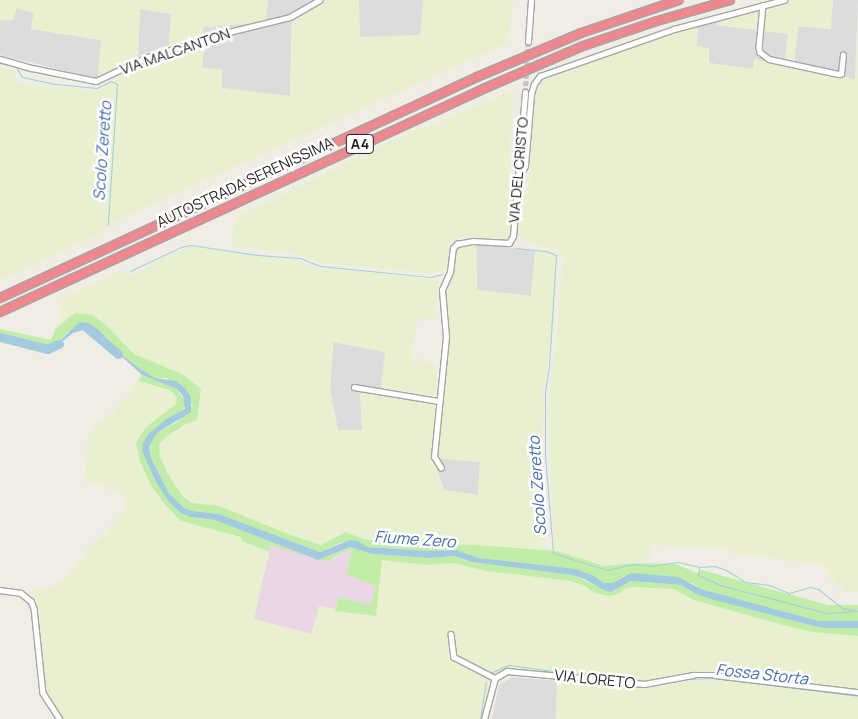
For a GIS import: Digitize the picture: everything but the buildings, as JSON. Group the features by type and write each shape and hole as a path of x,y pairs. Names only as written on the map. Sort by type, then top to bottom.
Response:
{"highway":[{"name":"AUTOSTRADA SERENISSIMA","path":"0,298 478,76 581,33 679,0"},
{"name":"AUTOSTRADA SERENISSIMA","path":"0,312 327,159 583,46 657,21 730,0"}],"street":[{"name":"VIA MALCANTON","path":"0,59 32,68 96,81 145,58 229,32 290,17 319,0"},
{"path":"528,42 531,0"},
{"path":"520,174 525,166 531,94 534,84 540,76 548,71 592,59 620,46 674,29 784,0"},
{"path":"763,5 759,47 760,52 769,59 841,74 843,56"},
{"name":"VIA DEL CRISTO","path":"441,468 434,457 446,329 442,290 450,272 452,248 464,241 509,243 513,236 520,174 525,92"},
{"path":"354,387 439,401"},
{"path":"0,590 21,592 32,601 42,693 60,719"},
{"path":"451,634 454,657 495,678 484,719"},
{"name":"VIA LORETO","path":"495,678 507,671 516,670 630,684 644,684 693,675 715,675 858,692"}],"shaded area":[{"path":"268,0 314,0 292,19 290,97 222,88 203,68 203,27 265,22"},
{"path":"359,0 423,0 423,37 359,37"},
{"path":"833,0 858,0 855,79 793,67 798,26 830,29"},
{"path":"16,8 34,13 31,29 101,40 98,79 0,55 0,20 13,20"},
{"path":"140,9 171,14 169,45 138,57"},
{"path":"717,17 717,25 788,34 784,66 754,59 753,69 709,63 697,46 687,25"},
{"path":"476,243 535,251 531,296 477,290"},
{"path":"333,342 386,352 381,386 390,396 360,393 362,430 338,430 330,391"},
{"path":"433,458 480,462 478,495 444,490"},
{"path":"269,544 324,561 334,559 345,551 352,550 346,574 376,586 370,605 339,597 335,611 319,606 312,634 253,619 269,554"},
{"path":"512,677 557,681 556,719 492,719 499,685"}],"green space":[{"path":"0,0 268,0 266,22 203,27 203,39 98,79 101,40 31,29 34,13 17,8 13,20 0,20","holes":["140,9 171,14 169,45 138,57"]},
{"path":"314,0 359,0 360,37 420,35 423,0 513,0 509,38 505,44 120,219 96,236 0,280 0,67 16,71 17,81 23,83 94,91 118,79 119,75 203,44 203,68 222,69 222,88 290,96 292,19"},
{"path":"797,0 833,0 831,29 798,26 794,67 855,79 858,31 858,591 845,592 820,564 734,553 724,549 652,545 649,559 637,563 604,566 557,551 554,548 548,407 558,325 563,254 555,248 532,245 517,234 521,192 528,190 529,185 535,95 538,86 550,75 621,45 687,25 698,27 697,46 709,48 709,63 753,69 754,59 784,66 788,34 717,25 717,17"},
{"path":"513,90 511,168 507,186 514,195 511,231 507,239 464,237 453,239 447,248 447,271 431,273 320,263 297,254 232,246 235,218 376,148"},
{"path":"462,240 476,243 477,290 531,296 535,251 556,254 554,322 543,397 542,458 545,550 381,542 363,539 347,532 321,545 288,534 219,506 192,503 184,499 168,474 160,457 159,444 185,424 197,420 201,389 196,383 134,354 122,342 67,318 56,328 64,298 121,271 133,275 189,246 298,260 316,268 439,280 433,319 417,319 411,358 433,363 435,366 437,374 435,396 381,387 385,352 333,342 330,391 338,430 362,430 360,393 443,400 449,327 444,292 455,243","holes":["433,458 480,462 478,495 444,490"]},
{"path":"75,313 92,315 106,325 134,354 184,375 201,389 197,420 185,424 159,444 160,457 168,474 184,498 192,503 219,506 288,534 321,545 346,532 363,539 381,542 475,545 557,551 604,566 637,563 676,564 697,573 702,570 828,605 858,605 858,621 819,621 701,589 692,583 624,576 612,583 603,583 594,576 479,558 457,550 429,551 366,547 358,541 340,543 320,552 219,514 192,511 184,508 169,493 151,458 149,447 157,433 177,422 193,405 167,378 155,378 142,370 122,355 99,330 89,323 67,333 54,346 0,333 0,329 51,340 56,328"},
{"path":"142,375 177,389 186,403 183,411 166,419 149,433 142,451 156,482 191,517 215,520 310,557 269,545 269,552 242,541 241,537 181,521 166,506 152,487 140,462 136,443 146,427 176,404 177,398 170,390 138,381"},
{"path":"138,381 170,390 177,398 176,404 146,427 136,451 213,529 241,537 242,541 269,552 254,619 311,634 319,606 376,616 382,560 427,565 453,563 486,571 570,581 583,585 594,593 618,594 626,588 652,586 674,589 694,600 783,625 812,632 858,636 858,690 726,674 635,681 520,670 498,676 485,719 60,719 44,692 39,606 31,589 45,590 64,580 88,549 106,533 125,509 126,498 116,490 85,480 88,438 94,426 114,412"},
{"path":"350,547 372,554 430,558 454,556 472,562 572,575 611,592 631,581 681,585 696,594 805,624 824,628 858,628 858,636 812,632 783,625 694,600 674,589 635,587 626,588 618,594 609,596 594,593 583,585 570,581 486,571 453,563 427,565 382,560 376,616 335,611 339,597 370,605 376,586 346,574 352,550 345,551 329,561 318,560"},
{"path":"557,681 635,688 691,681 725,681 858,697 858,719 556,719"}],"water":[{"path":"80,322 89,323 99,330 122,355 142,370 155,378 176,381 184,387 191,397 191,412 157,433 149,447 151,458 169,493 184,508 192,511 219,514 320,552 350,540 358,541 367,547 429,551 457,550 479,558 576,569 594,576 604,583 612,583 631,573 678,577 701,589 819,621 858,621 858,628 824,628 805,624 711,599 696,594 681,585 631,581 611,592 572,575 472,562 454,556 430,558 372,554 350,547 318,560 215,520 191,517 181,513 169,502 156,482 142,451 143,443 149,433 166,419 185,409 183,396 177,389 142,375 97,334 87,329 73,333 53,349 0,337 0,333 54,346"}],"waterway":[{"name":"Scolo Zeretto","path":"0,63 16,67 22,77 56,84 97,88 111,81 117,84 108,225"},
{"name":"Scolo Zeretto","path":"130,271 181,247 191,245 258,255 300,258 320,266 431,277 443,274"},
{"name":"Scolo Zeretto","path":"516,248 546,251 556,255 549,367 545,391 545,455 553,553 607,570 633,564 650,566 678,562 699,567 714,566 726,570 745,582 769,585 789,593 810,587 818,589 842,608 858,611"},
{"name":"Fiume Zero","path":"86,327 118,354"},
{"name":"Fiume Zero","path":"0,337 47,349 59,344"},
{"path":"699,568 698,575 720,585 827,613 853,611"},
{"name":"Fossa Storta","path":"490,673 509,665 625,681"},
{"name":"Fossa Storta","path":"628,684 631,687 686,679 712,678 858,696"},
{"name":"Fossa Storta","path":"480,719 486,681"}],"tunnel":[{"path":"525,92 528,42"}]}
